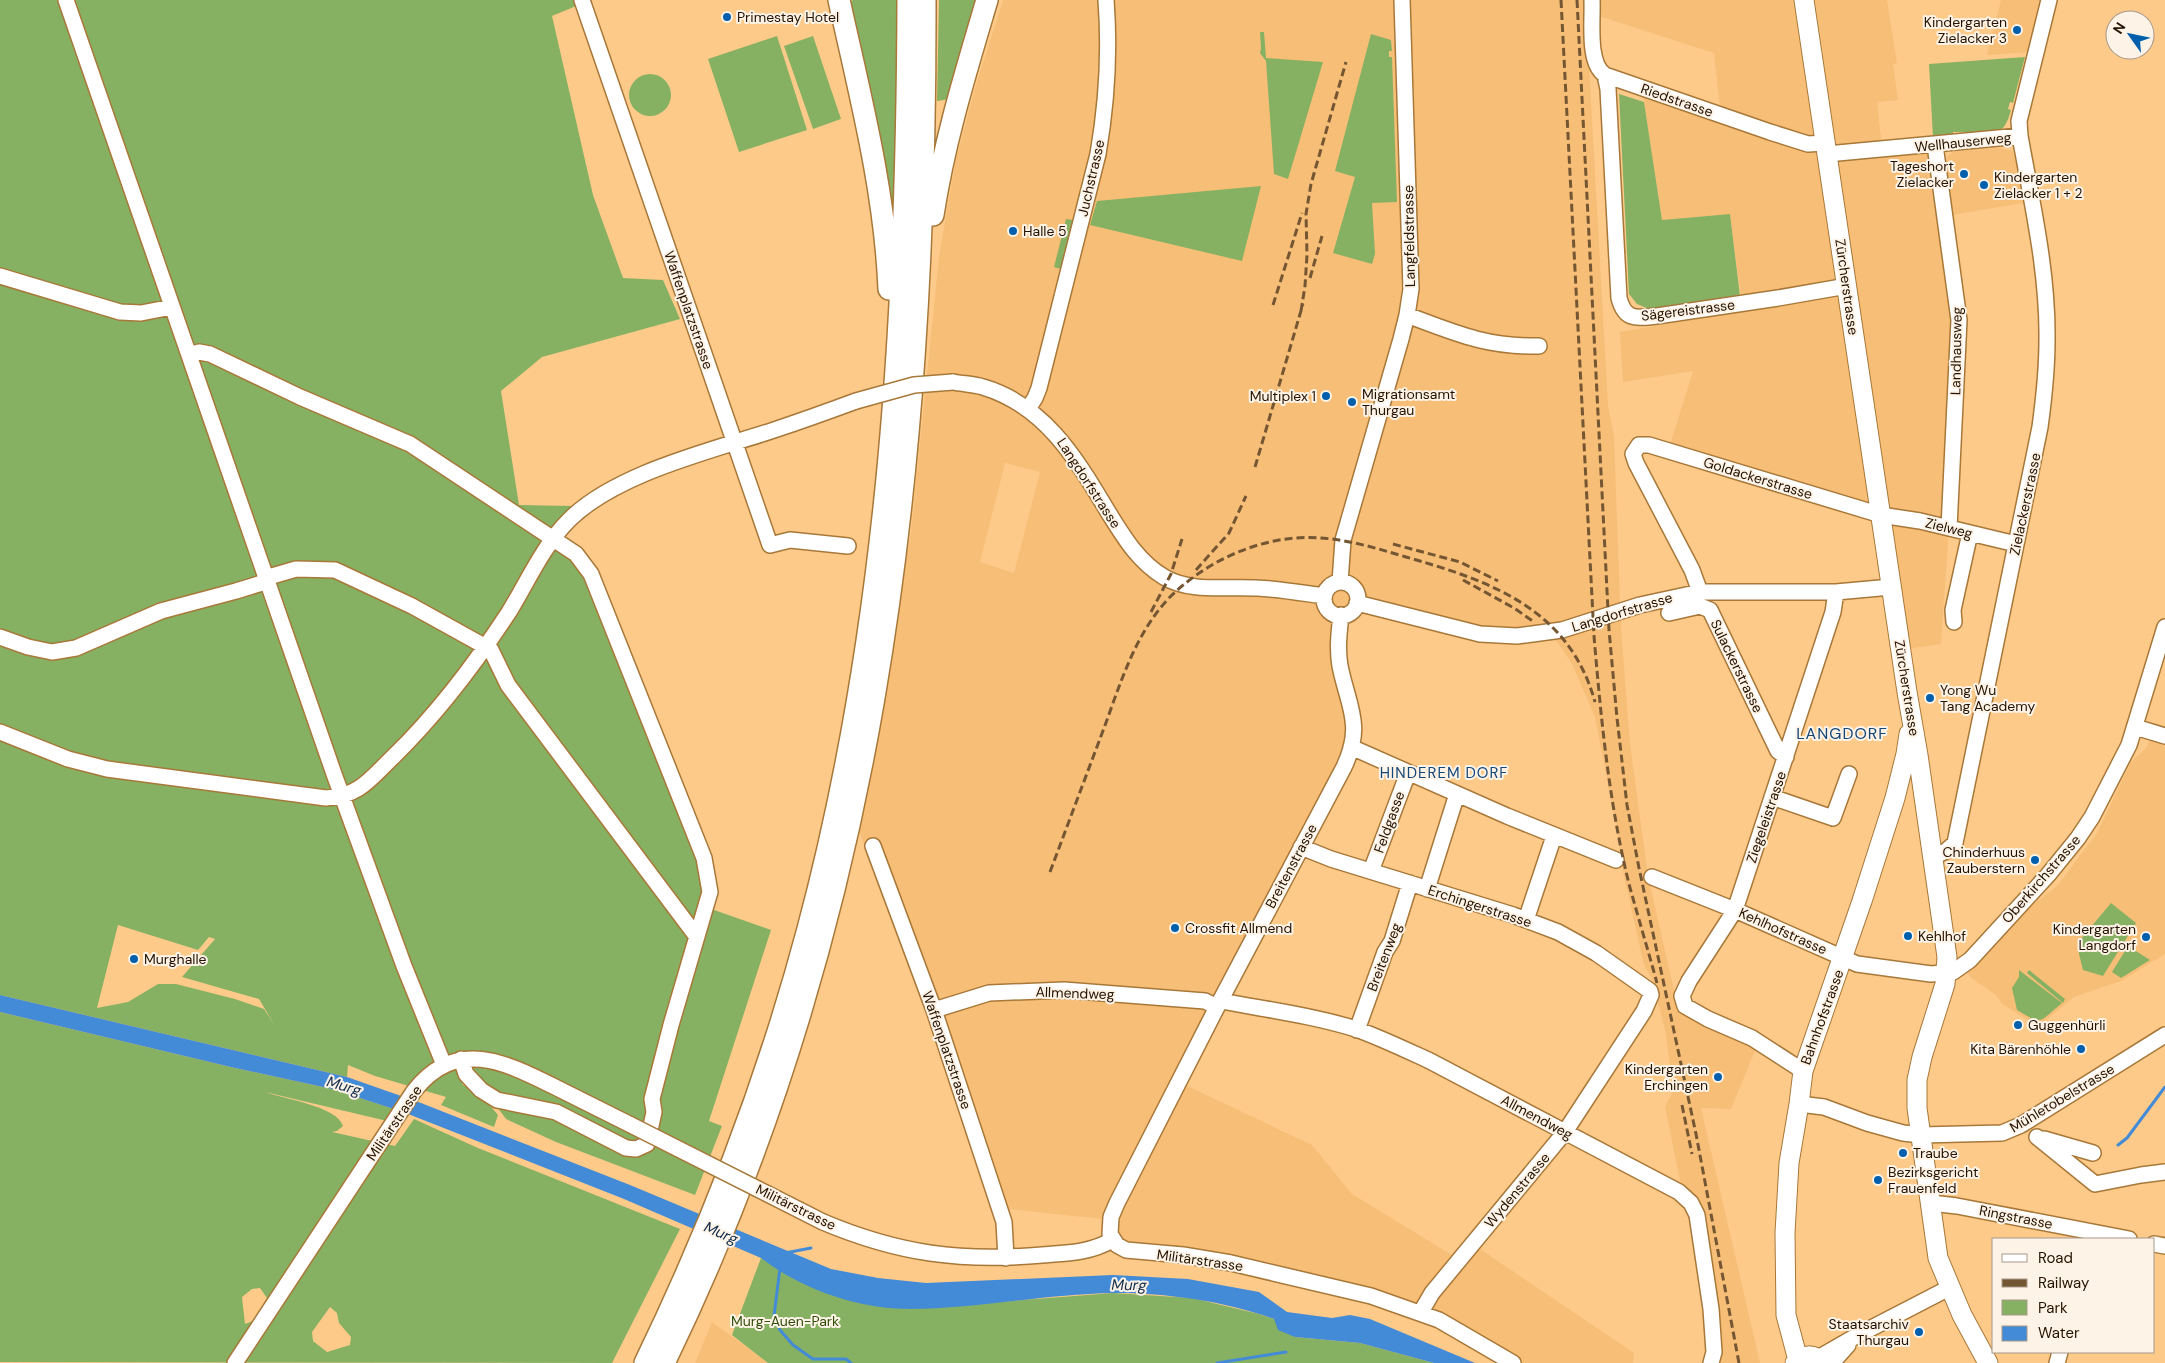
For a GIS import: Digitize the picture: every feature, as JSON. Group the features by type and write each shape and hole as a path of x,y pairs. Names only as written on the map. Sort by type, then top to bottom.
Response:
{"highway":[{"path":"726,1205 745,1130 778,1033 809,926 832,827 853,723 873,593 894,394 905,187 908,0"},
{"path":"664,1363 705,1254 726,1205 766,1123 798,1025 836,889 870,728 890,601 909,435 923,179 925,0"},
{"path":"916,332 942,165 956,104 987,0"},
{"path":"840,6 882,210 888,260 894,394"},
{"path":"645,1363 705,1254"}],"main road":[{"name":"Zürcherstrasse","path":"1804,0 1910,715 1918,755 1947,972 1942,998 1922,1057 1917,1080 1917,1108 1938,1258 1949,1288 1988,1363"},
{"name":"Bahnhofstrasse","path":"1812,1360 1786,1315 1784,1239 1789,1163 1803,1071 1843,958 1895,798 1906,754 1910,715"},
{"name":"Bahnhofstrasse","path":"1895,798 1912,770 1918,755"}],"street":[{"path":"66,0 342,796 400,958 444,1065"},
{"name":"Waffenplatzstrasse","path":"582,0 770,545 790,540 848,546"},
{"name":"Juchstrasse","path":"1028,409 1035,398 1038,388 1094,170 1105,118 1109,58 1106,0"},
{"name":"Langfeldstrasse","path":"1340,582 1343,540 1407,315 1411,268 1402,0"},
{"path":"1592,0 1594,60 1600,72 1605,76"},
{"name":"Wellhauserweg","path":"1826,149 1935,145 2020,136 2020,113 2049,0"},
{"name":"Riedstrasse","path":"1605,76 1826,149"},
{"name":"Sägereistrasse","path":"1605,76 1609,98 1619,298 1622,308 1628,315 1637,318 1657,316 1847,286"},
{"path":"1609,98 1614,92 1628,83"},
{"name":"Zielackerstrasse","path":"1933,857 1946,851 1955,843 2038,442 2044,397 2047,339 2040,251 2020,136"},
{"name":"Landhausweg","path":"1935,145 1960,320 1949,528"},
{"path":"0,276 126,313 150,312 172,307"},
{"path":"1407,315 1469,338 1510,347 1538,346"},
{"path":"189,355 199,352 210,354 300,397 410,444 576,554 591,574 704,858 710,892 652,1099 654,1112 647,1144 642,1148 626,1148 550,1110 497,1100 481,1090 466,1074 461,1059"},
{"name":"Langdorfstrasse","path":"342,796 358,790 421,730 486,647 554,538 587,503 612,488 663,467 856,401 914,385 953,382 982,387 1002,394 1041,418 1074,457 1132,549 1150,568 1162,575 1188,585 1257,588 1324,596"},
{"name":"Goldackerstrasse","path":"1700,592 1692,570 1636,464 1633,454 1636,447 1644,444 1649,445 1881,515"},
{"name":"Zielweg","path":"1881,515 1920,520 2016,544"},
{"path":"1954,622 1953,610 1970,533"},
{"path":"0,637 28,647 52,652 76,648 161,610 236,592 262,583 272,576 296,569 335,570 412,606 491,650 508,685 697,937"},
{"path":"1340,582 1351,584 1357,593 1357,603 1349,613 1341,615 1335,614 1327,607 1324,596 1332,585 1340,582"},
{"name":"Langdorfstrasse","path":"1357,603 1480,634 1518,636 1562,630 1640,605 1700,592 1836,592 1891,587"},
{"name":"Ziegeleistrasse","path":"1803,1071 1752,1038 1708,1019 1685,1006 1682,996 1689,981 1735,910 1833,612 1836,592"},
{"name":"Sulackerstrasse","path":"1669,612 1700,606 1710,610 1778,751 1786,757"},
{"name":"Breitenstrasse","path":"1112,1240 1110,1227 1117,1203 1219,1003 1344,767 1351,747 1354,720 1339,656 1341,615"},
{"name":"Oberkirchstrasse","path":"1947,972 1958,970 1970,960 2065,855 2087,824 2129,746 2165,627"},
{"path":"2135,727 2165,736"},
{"path":"0,732 68,759 107,769 326,798 342,796"},
{"path":"1351,747 1554,836 1616,860"},
{"name":"Feldgasse","path":"1371,871 1408,773"},
{"path":"1772,797 1833,818 1849,774"},
{"path":"1427,889 1456,794"},
{"path":"1526,920 1554,836"},
{"name":"Waffenplatzstrasse","path":"873,846 934,1010 1004,1222 1006,1258"},
{"name":"Erchingerstrasse","path":"1301,848 1558,932 1584,945 1647,988"},
{"name":"Kehlhofstrasse","path":"1652,877 1735,910 1857,964 1931,974 1947,972"},
{"name":"Breitenweg","path":"1357,1030 1385,952 1392,941 1410,883"},
{"name":"Wydenstrasse","path":"1421,1312 1432,1294 1565,1132 1644,1011 1651,995 1647,988"},
{"name":"Allmendweg","path":"934,1010 989,993 1064,990 1219,1003 1227,1002 1328,1022 1357,1030 1430,1061 1679,1192 1691,1204 1696,1215 1711,1309 1714,1352 1711,1363"},
{"name":"Mühletobelstrasse","path":"1921,1135 2002,1133 2021,1125 2165,1035"},
{"name":"Militärstrasse","path":"234,1363 414,1091 430,1073 444,1065 461,1059 479,1058 510,1065 823,1222 864,1239 922,1253 947,1256 1006,1258 1085,1251 1112,1240 1126,1250 1184,1255 1249,1267 1371,1296 1421,1312 1468,1336 1513,1363"},
{"path":"1799,1104 1824,1107 1867,1123 1903,1133 1921,1135"},
{"path":"2021,1125 2095,1184 2165,1172"},
{"path":"2037,1137 2093,1153"},
{"name":"Ringstrasse","path":"1931,1203 1958,1206 2106,1237"},
{"path":"1812,1360 1949,1288"}],"shaded area":[{"path":"1003,0 1801,0 1881,515 1669,448 1693,371 1623,382 1620,332 1743,311 1730,214 1662,220 1643,94 1721,119 1714,53 1586,12 1608,405 1614,436 1621,627 1630,744 1648,876 1679,1012 1757,1046 1731,1109 1701,1108 1760,1363 1721,1363 1714,1292 1698,1198 1681,1186 1665,1107 1673,1091 1666,1035 1653,981 1644,965 1620,858 1622,857 1595,717 1572,664 1549,633 1517,636 1357,603 1341,615 1356,747 1183,1084 1312,1145 1352,1194 1455,1257 1468,1241 1634,1353 1633,1363 1513,1363 1371,1296 1137,1252 1110,1234 1173,1080 1102,1219 991,1207 928,1012 857,826 869,771 911,533 939,256 956,159 976,85","holes":["1005,463 1040,472 1014,573 980,562"]},
{"path":"1815,0 1887,0 1897,63 1893,64 1898,100 1877,102 1883,156 1933,152 1958,319 1949,528 1941,644 1907,649"},
{"name":"Kindergarten Zielacker 3","path":"2001,0 2049,0 2036,52 1987,55"},
{"name":"Kindergarten Zielacker 1 + 2","path":"2000,148 2012,151 2017,161 2024,203 1952,215 1945,166 1947,156 1955,151"},
{"path":"2150,740 2165,743 2165,954 2121,981 2074,997 2040,1025 2033,1023 2002,1004 1996,995 1970,977 1967,971 2022,910 2028,909 2057,886 2097,833 2131,762 2146,748"},
{"path":"712,1322 768,1363 695,1363"}],"green space":[{"path":"0,0 574,0 576,6 552,16 593,195 623,278 663,280 680,319 542,357 501,391 519,505 574,506 541,542 570,558 586,577 698,861 702,892 700,905 771,930 709,1121 722,1126 695,1195 556,1142 506,1119 473,1075 462,1084 487,1102 498,1115 494,1127 441,1105 446,1097 375,1076 348,1065 347,1077 0,995","holes":["118,925 198,950 209,937 215,939 182,977 259,999 274,1024 264,1009 235,999 176,984 158,984 128,1002 97,1008"]},
{"path":"853,0 897,0 897,149 893,267 845,6"},
{"path":"939,0 981,0 950,99 937,101"},
{"path":"1260,32 1264,32 1266,58 1323,62 1288,179 1274,174 1266,61 1260,53"},
{"path":"1371,34 1391,40 1392,51 1389,51 1389,57 1392,57 1397,202 1372,203 1375,254 1372,264 1333,253 1355,177 1335,171"},
{"path":"777,36 807,130 739,152 708,59"},
{"path":"813,36 841,119 813,129 784,46"},
{"path":"2025,57 2013,103 2010,102 2008,109 2011,110 2002,129 1997,132 1970,136 1969,132 1953,132 1953,137 1933,138 1929,64"},
{"path":"650,74 665,80 671,95 665,110 650,116 635,110 629,95 635,80"},
{"path":"1619,94 1644,102 1662,220 1730,214 1740,296 1649,309 1637,304 1629,294"},
{"path":"1261,186 1242,261 1090,225 1097,201"},
{"path":"1066,219 1073,220 1061,269 1054,267"},
{"path":"2111,903 2136,923 2103,976 2083,970 2079,954 2080,940"},
{"path":"2128,946 2150,960 2121,978 2112,972"},
{"path":"2019,970 2062,1003 2041,1020 2032,1018 2017,1010 2012,988 2019,977"},
{"path":"2029,970 2065,999 2063,1003 2027,973"},
{"path":"0,1012 332,1089 394,1109 387,1121 265,1092 309,1104 331,1113 339,1119 343,1126 337,1131 332,1132 395,1146 414,1119 478,1148 680,1229 612,1363 0,1362","holes":["260,1288 267,1298 253,1321 245,1324 242,1297 252,1289","330,1307 337,1313 339,1323 351,1337 350,1345 327,1352 313,1341 312,1332"]},
{"name":"Murg-Auen-Park","path":"761,1258 894,1307 908,1309 1113,1293 1192,1298 1274,1319 1295,1337 1360,1343 1434,1363 768,1363 732,1335"}],"water":[{"name":"Murg","path":"0,995 347,1077 421,1103 630,1185 831,1269 878,1278 926,1283 1113,1275 1188,1279 1259,1292 1287,1312 1332,1318 1350,1315 1370,1319 1475,1363 1434,1363 1360,1343 1295,1337 1278,1330 1274,1319 1235,1307 1175,1296 1134,1293 1088,1294 960,1307 909,1309 890,1308 850,1301 812,1288 761,1258 624,1199 403,1112 332,1089 0,1012"}],"waterway":[{"path":"2118,1145 2127,1138 2165,1087"},
{"path":"785,1253 811,1248"},
{"path":"780,1268 774,1316 780,1330 793,1345 813,1359 846,1359 851,1363"},
{"path":"1217,1363 1286,1352"}],"railway":[{"path":"1561,0 1594,636 1600,698 1616,823 1629,884 1657,983"},
{"path":"1577,0 1609,630 1627,805 1696,1134 1739,1363"},
{"path":"1301,311 1307,255 1306,214 1311,184 1346,62"},
{"path":"1273,305 1302,213"},
{"path":"1310,278 1322,236"},
{"path":"1255,467 1303,304"},
{"path":"1196,570 1229,533 1246,496"},
{"path":"1050,872 1123,676 1147,627 1169,598 1196,575 1227,557 1260,544 1295,538 1324,538 1351,542 1437,566 1496,589 1522,603 1546,621 1566,643 1583,670 1595,702"},
{"path":"1151,612 1171,574 1182,539"},
{"path":"1393,544 1460,562 1498,581"},
{"path":"1463,580 1514,608 1534,622"},
{"path":"1682,1105 1692,1154"}],"place":[{"name":"Primestay Hotel","path":"727,17"},
{"name":"Kindergarten Zielacker 3","path":"2017,30"},
{"name":"Tageshort Zielacker","path":"1964,174"},
{"name":"Kindergarten Zielacker 1 + 2","path":"1984,185"},
{"name":"Halle 5","path":"1013,231"},
{"name":"Multiplex 1","path":"1326,396"},
{"name":"Migrationsamt Thurgau","path":"1352,402"},
{"name":"Yong Wu Tang Academy","path":"1930,698"},
{"name":"Chinderhuus Zauberstern","path":"2035,860"},
{"name":"Crossfit Allmend","path":"1175,928"},
{"name":"Kehlhof","path":"1908,936"},
{"name":"Kindergarten Langdorf","path":"2146,937"},
{"name":"Murghalle","path":"134,959"},
{"name":"Guggenhürli","path":"2018,1025"},
{"name":"Kita Bärenhöhle","path":"2081,1049"},
{"name":"Kindergarten Erchingen","path":"1718,1077"},
{"name":"Traube","path":"1903,1153"},
{"name":"Bezirksgericht Frauenfeld","path":"1878,1180"},
{"name":"Staatsarchiv Thurgau","path":"1919,1332"}],"district":[{"name":"LANGDORF","path":"1842,733"},
{"name":"HINDEREM DORF","path":"1444,773"}]}
